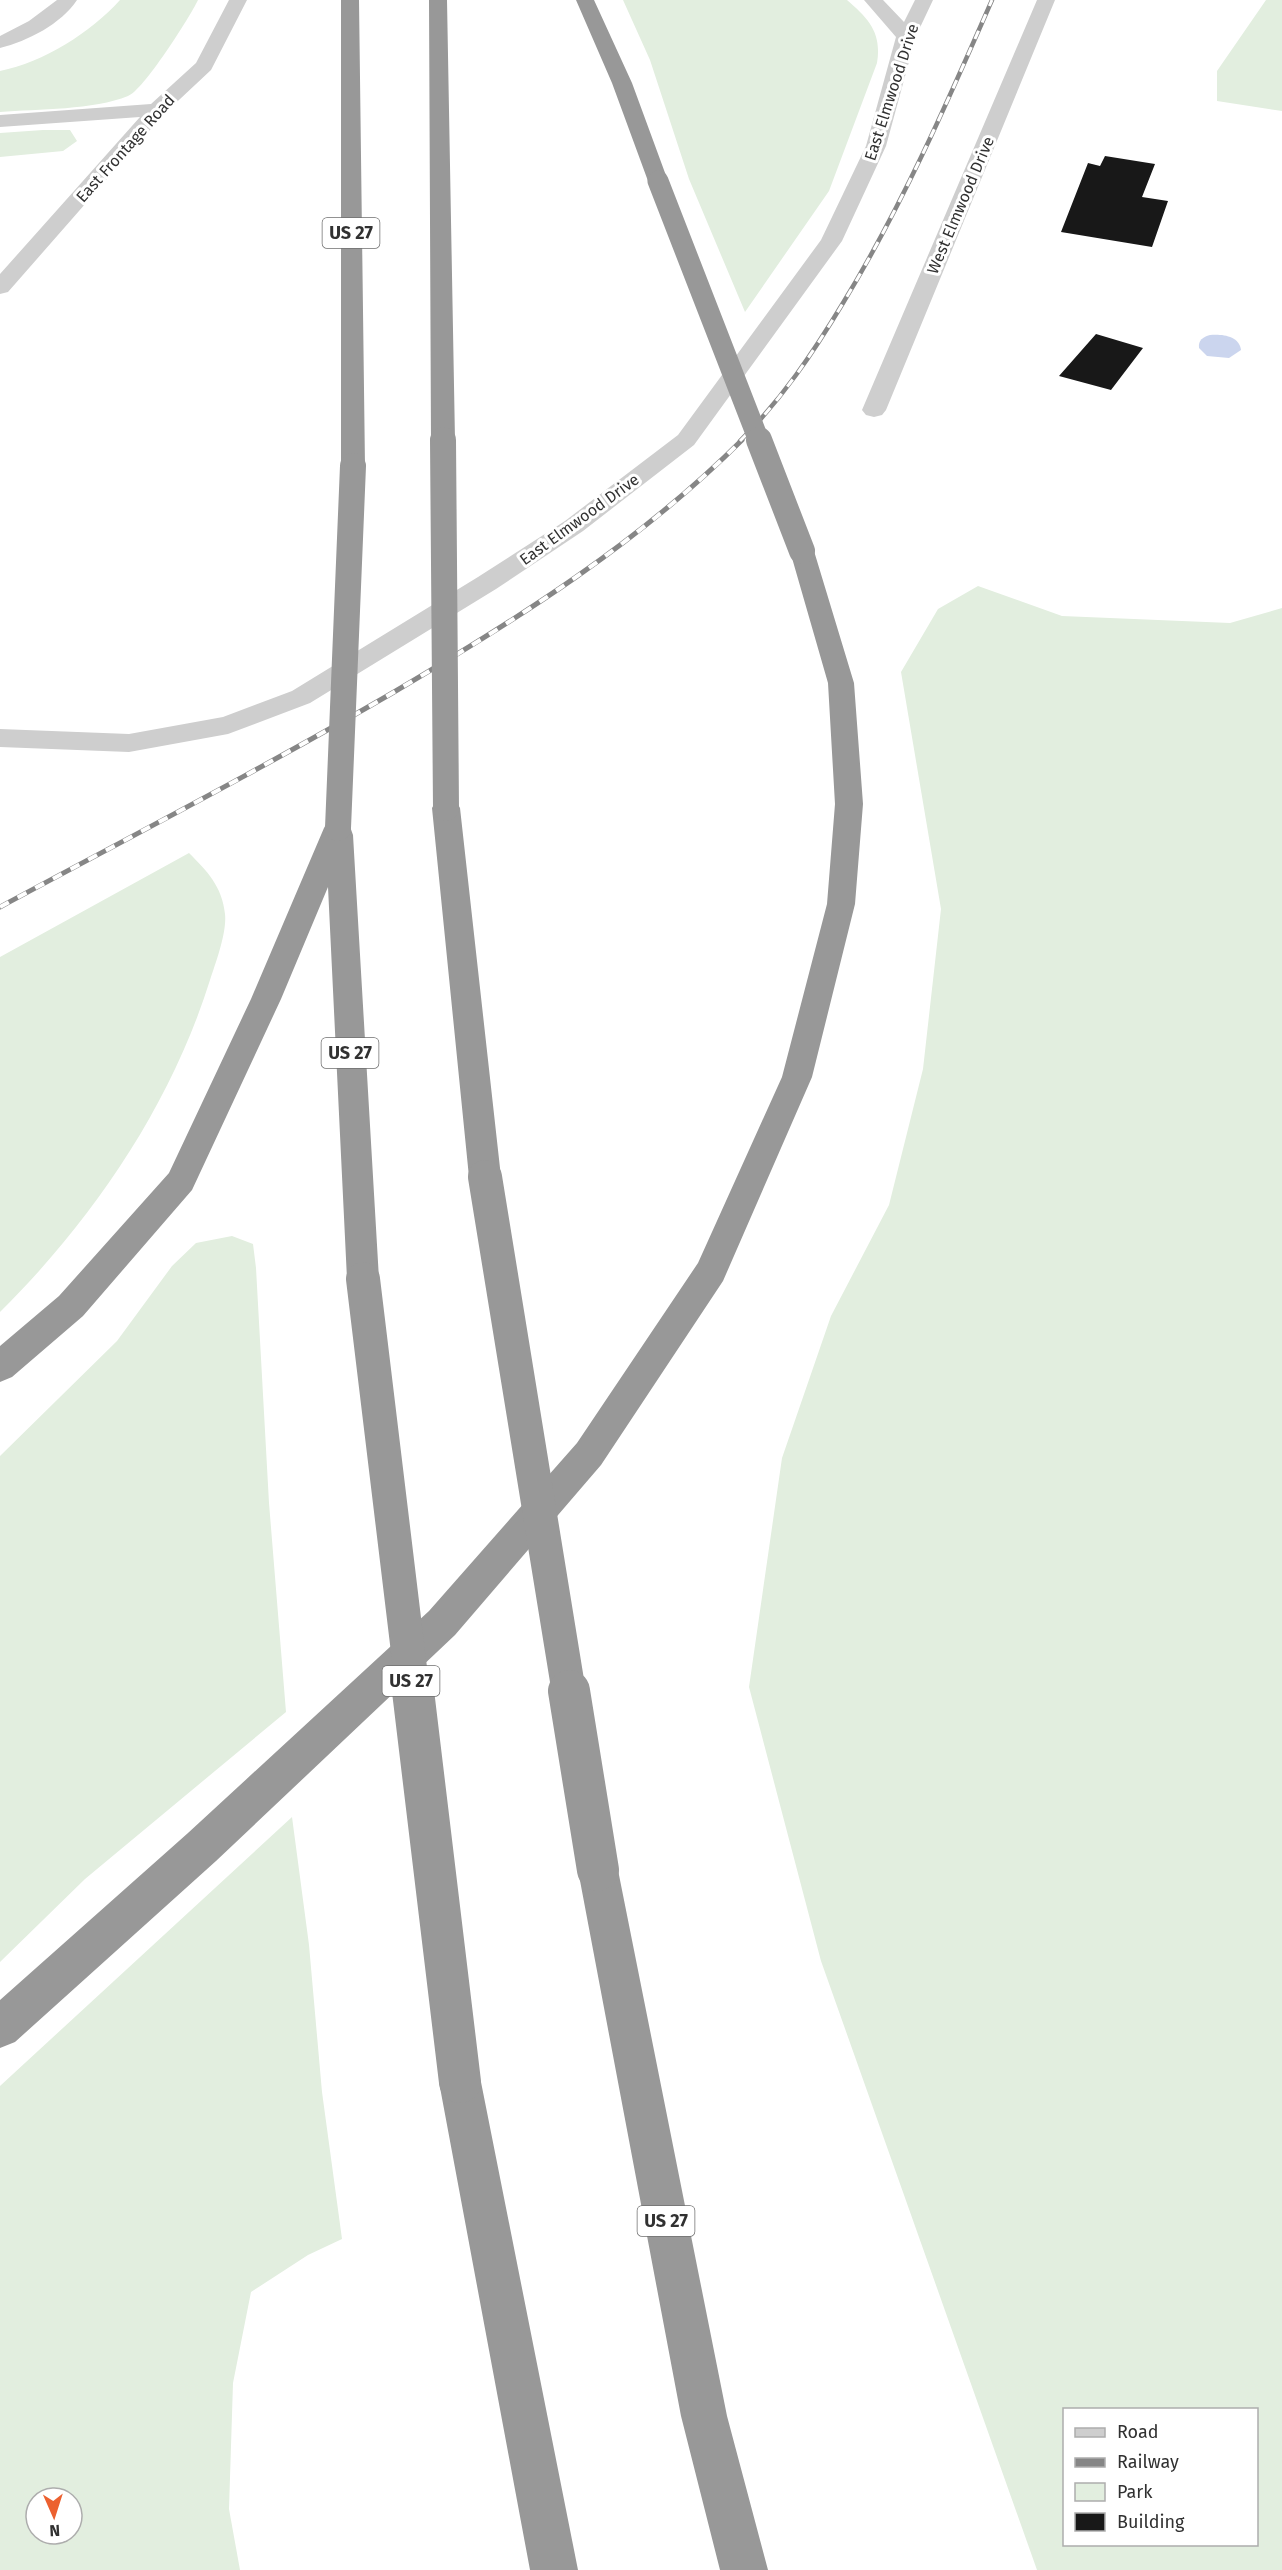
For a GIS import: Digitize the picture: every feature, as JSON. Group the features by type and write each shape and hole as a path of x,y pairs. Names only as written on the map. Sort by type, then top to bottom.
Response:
{"highway":[{"name":"US 27","path":"350,0 353,466 338,828 363,1279 460,2082 554,2570"},
{"name":"US 27","path":"438,0 446,808 485,1177 598,1870 704,2416 744,2570"},
{"path":"0,2027 202,1846 442,1623 589,1454 711,1271 797,1077 841,904 849,804 842,683 802,551 622,83 585,0"},
{"path":"0,1367 71,1306 181,1181 261,1009 338,828"}],"street":[{"path":"0,42 19,37 48,18 68,0"},
{"name":"East Frontage Road","path":"0,287 157,110 204,66 238,0"},
{"path":"873,0 906,36"},
{"name":"East Elmwood Drive","path":"0,738 129,743 228,725 301,697 487,583 574,526 686,440 831,241 876,146 906,36 924,0"},
{"name":"West Elmwood Drive","path":"873,410 1046,0"},
{"path":"0,121 157,110"}],"green space":[{"path":"120,0 198,0 155,68 128,96 114,101 83,106 0,112 0,71 33,61 65,44 95,24"},
{"path":"623,0 847,0 867,20 876,35 877,63 829,191 745,312 689,179 650,60"},
{"path":"1266,0 1282,0 1282,111 1217,101 1217,71"},
{"path":"70,130 77,141 63,151 0,157 0,133"},
{"path":"978,586 1062,616 1230,623 1282,608 1282,2570 1037,2570 821,1961 749,1687 782,1458 831,1316 889,1205 923,1069 941,909 901,672 938,609"},
{"path":"189,853 208,873 217,887 225,914 220,947 194,1026 151,1116 125,1158 67,1239 0,1312 0,957"},
{"path":"232,1236 253,1244 256,1268 269,1503 286,1712 85,1879 0,1962 0,1456 117,1341 172,1266 196,1243"},
{"path":"292,1817 309,1945 322,2092 342,2239 308,2255 251,2292 233,2383 229,2509 240,2570 0,2570 0,2086"}],"water":[{"path":"1210,335 1234,339 1240,345 1241,350 1229,358 1207,356 1199,348 1199,343"}],"building":[{"path":"1105,156 1155,164 1142,197 1168,201 1152,247 1061,232 1088,163 1100,166"},
{"path":"1096,334 1143,348 1111,390 1059,376"}],"railway":[{"path":"740,441 770,409 832,322 885,229 923,154 992,0"},
{"path":"0,907 297,747 486,636 532,607 620,545 703,477 742,440"}]}
